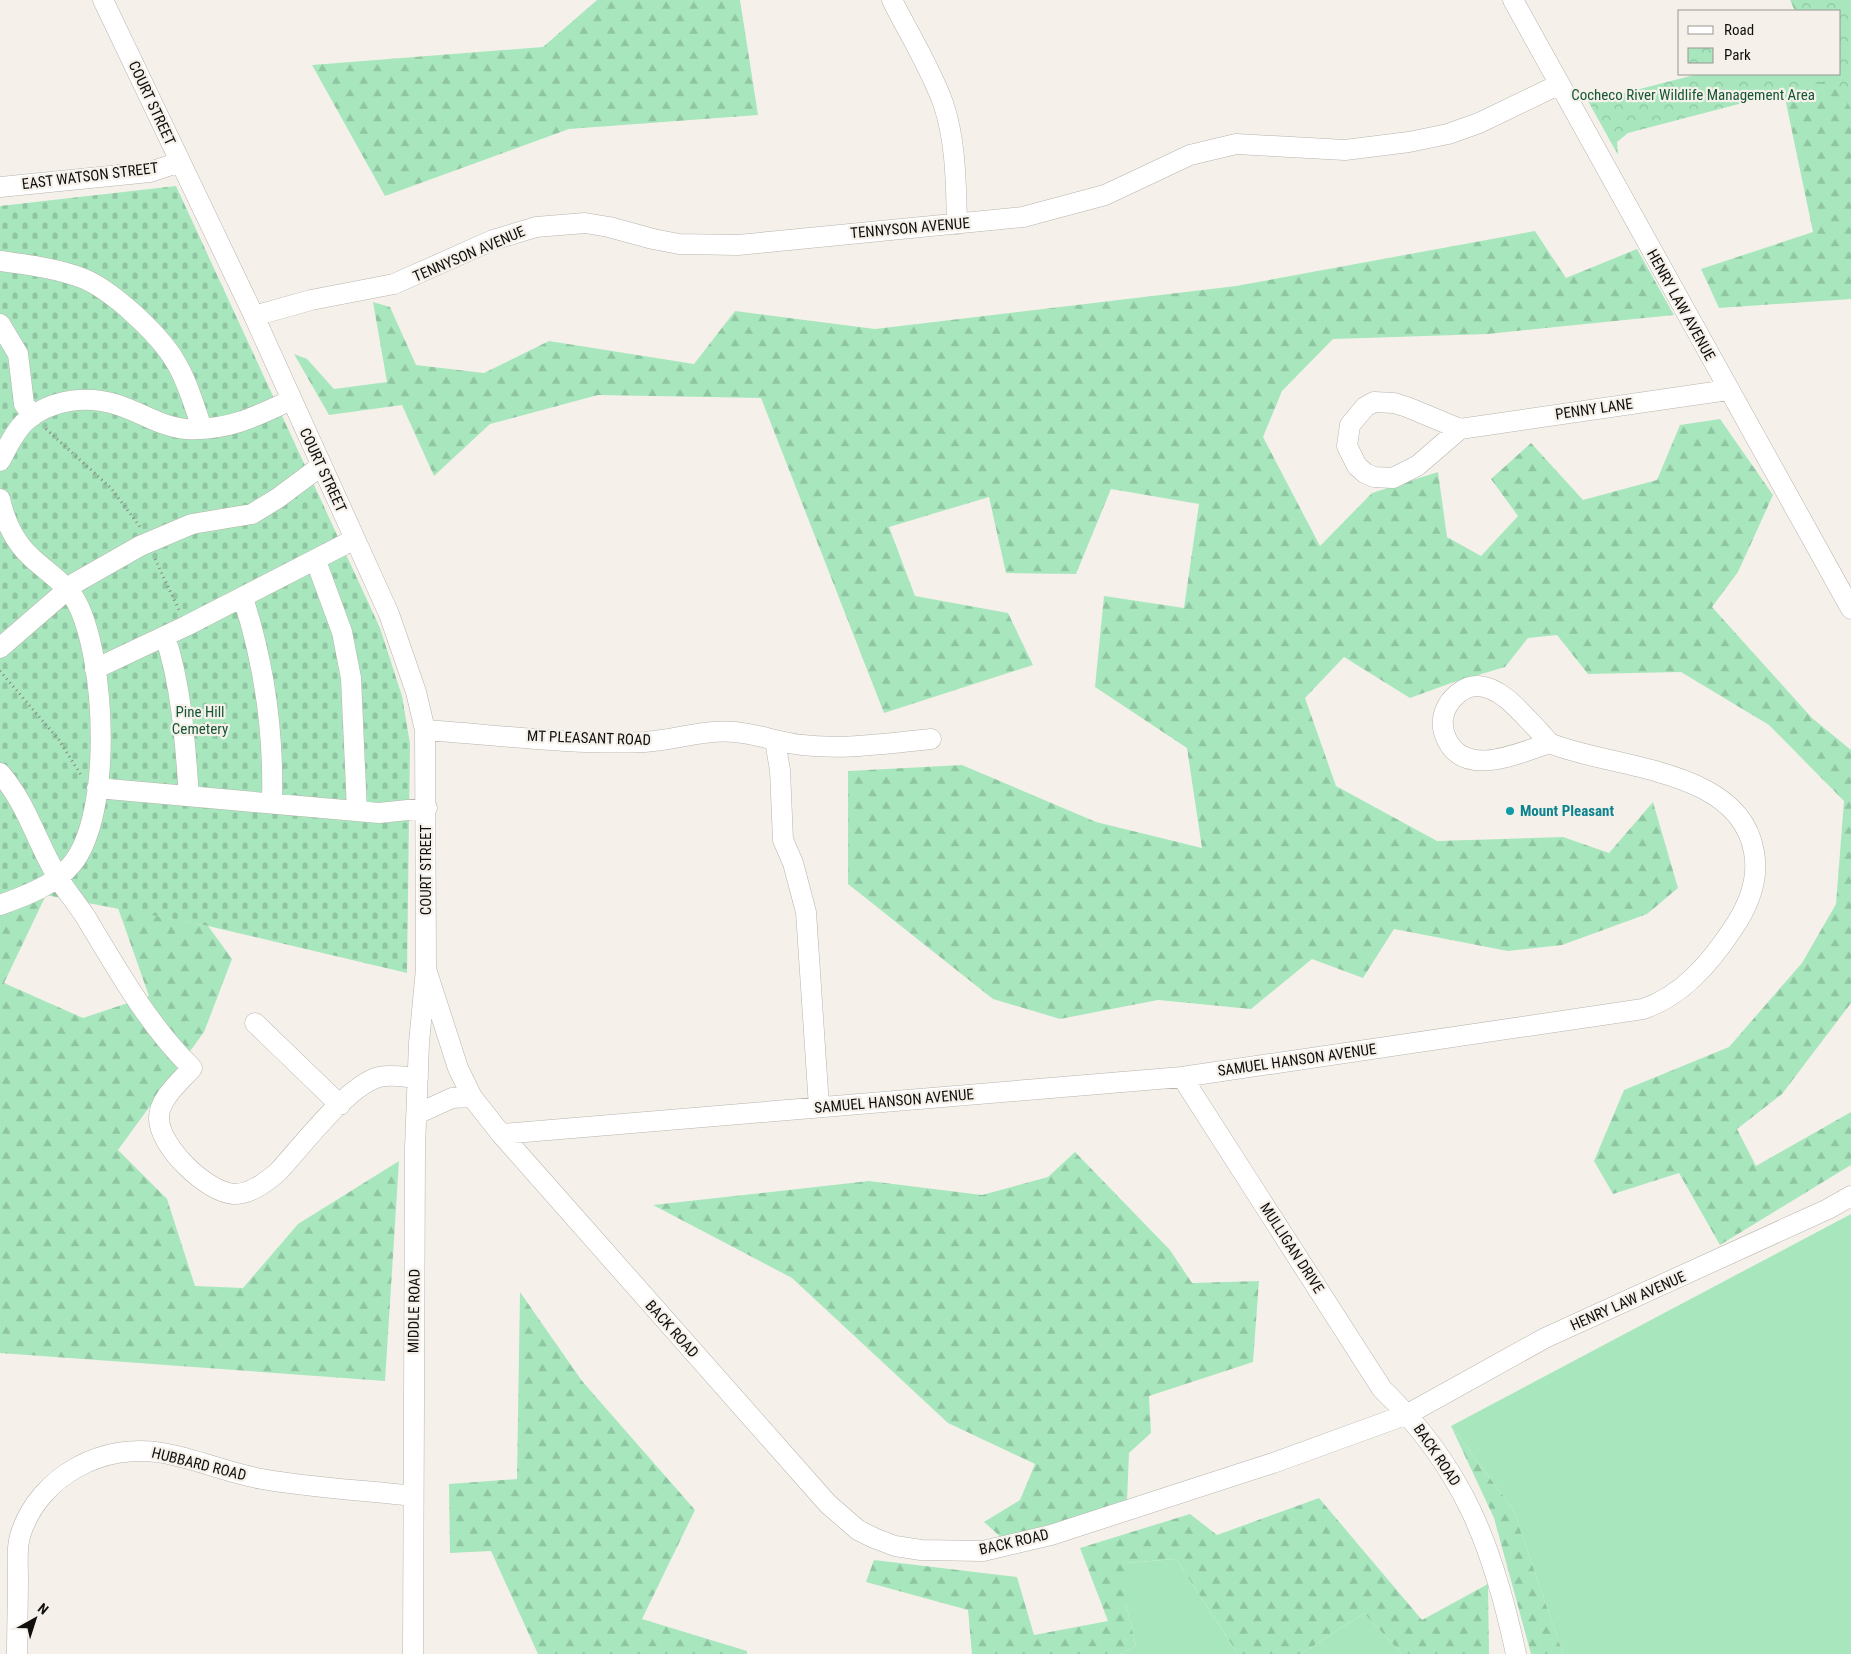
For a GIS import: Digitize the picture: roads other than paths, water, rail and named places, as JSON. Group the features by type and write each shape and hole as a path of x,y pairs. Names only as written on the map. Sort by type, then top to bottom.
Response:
{"street":[{"name":"COURT STREET","path":"103,0 254,316 390,614 401,645 416,692 425,730 426,969"},
{"path":"892,0 944,104 952,144 957,224"},
{"name":"HENRY LAW AVENUE","path":"1513,0 1851,610"},
{"name":"TENNYSON AVENUE","path":"254,316 311,300 394,284 492,240 514,232 552,224 593,224 653,239 708,246 738,245 1022,217 1080,203 1105,194 1190,155 1228,145 1261,144 1345,150 1409,142 1448,134 1479,123 1560,84"},
{"name":"EAST WATSON STREET","path":"2,182 150,172 180,162"},
{"path":"0,261 56,270 84,279 108,292 130,311 175,360 186,382 202,428"},
{"path":"0,324 18,354 24,404 33,416"},
{"name":"PENNY LANE","path":"1460,429 1728,390"},
{"path":"0,461 26,420 43,409 65,402 89,399 117,404 168,425 184,428 202,428 230,427 291,400"},
{"path":"1374,402 1394,403 1407,407 1460,429 1417,466 1393,478 1374,477 1365,473 1351,458 1347,446 1350,425 1360,411 1374,402"},
{"path":"0,648 83,578 148,542 192,524 252,514 278,498 321,466"},
{"path":"0,499 9,527 21,546 67,590 76,601 84,617 94,669 102,729 97,788 89,830 83,846 71,866 58,877 21,898 0,905"},
{"path":"94,669 243,598 355,539"},
{"path":"316,561 342,632 352,678 357,811"},
{"path":"243,598 255,636 267,696 273,768 272,804"},
{"path":"165,636 171,655 183,721 189,796"},
{"name":"SAMUEL HANSON AVENUE","path":"501,1134 1182,1077 1643,1009 1660,1003 1689,982 1734,928 1750,895 1756,860 1747,827 1725,803 1693,784 1550,743 1513,705 1490,689 1479,686 1458,693 1450,701 1444,712 1442,723 1444,735 1450,746 1458,754 1470,759 1495,760 1550,743"},
{"name":"MT PLEASANT ROAD","path":"425,730 602,742 645,742 710,732 736,732 775,741 826,746 931,739"},
{"path":"775,741 780,770 783,840 793,863 806,912 819,1107"},
{"path":"0,773 14,789 58,877 75,900 155,1026 172,1048 192,1068 162,1105 159,1119 164,1135 176,1154 204,1183 220,1191 235,1194 249,1191 264,1184 278,1172 354,1090 365,1082 380,1077 418,1078"},
{"path":"97,788 357,811 394,813 426,808"},
{"name":"MIDDLE ROAD","path":"413,1654 418,1043 426,969"},
{"name":"BACK ROAD","path":"426,969 449,1046 472,1097 501,1134 820,1496 858,1530 895,1546 953,1552 983,1552 1123,1513 1254,1470 1408,1414 1432,1443 1454,1476 1474,1516 1489,1554 1507,1612 1516,1654"},
{"path":"255,1023 340,1105"},
{"name":"MULLIGAN DRIVE","path":"1182,1077 1382,1389 1408,1414"},
{"path":"417,1114 435,1104 452,1098 472,1097"},
{"name":"HENRY LAW AVENUE","path":"1408,1414 1545,1338 1819,1213 1851,1196"},
{"name":"HUBBARD ROAD","path":"17,1654 18,1553 21,1533 43,1495 56,1481 72,1468 92,1460 116,1453 139,1451 163,1452 238,1473 282,1482 413,1496"}],"place":[{"name":"Mount Pleasant","path":"1510,811"}],"park label":[{"name":"Cocheco River Wildlife Management Area","path":"1693,95"},
{"name":"Pine Hill Cemetery","path":"200,720"}]}
